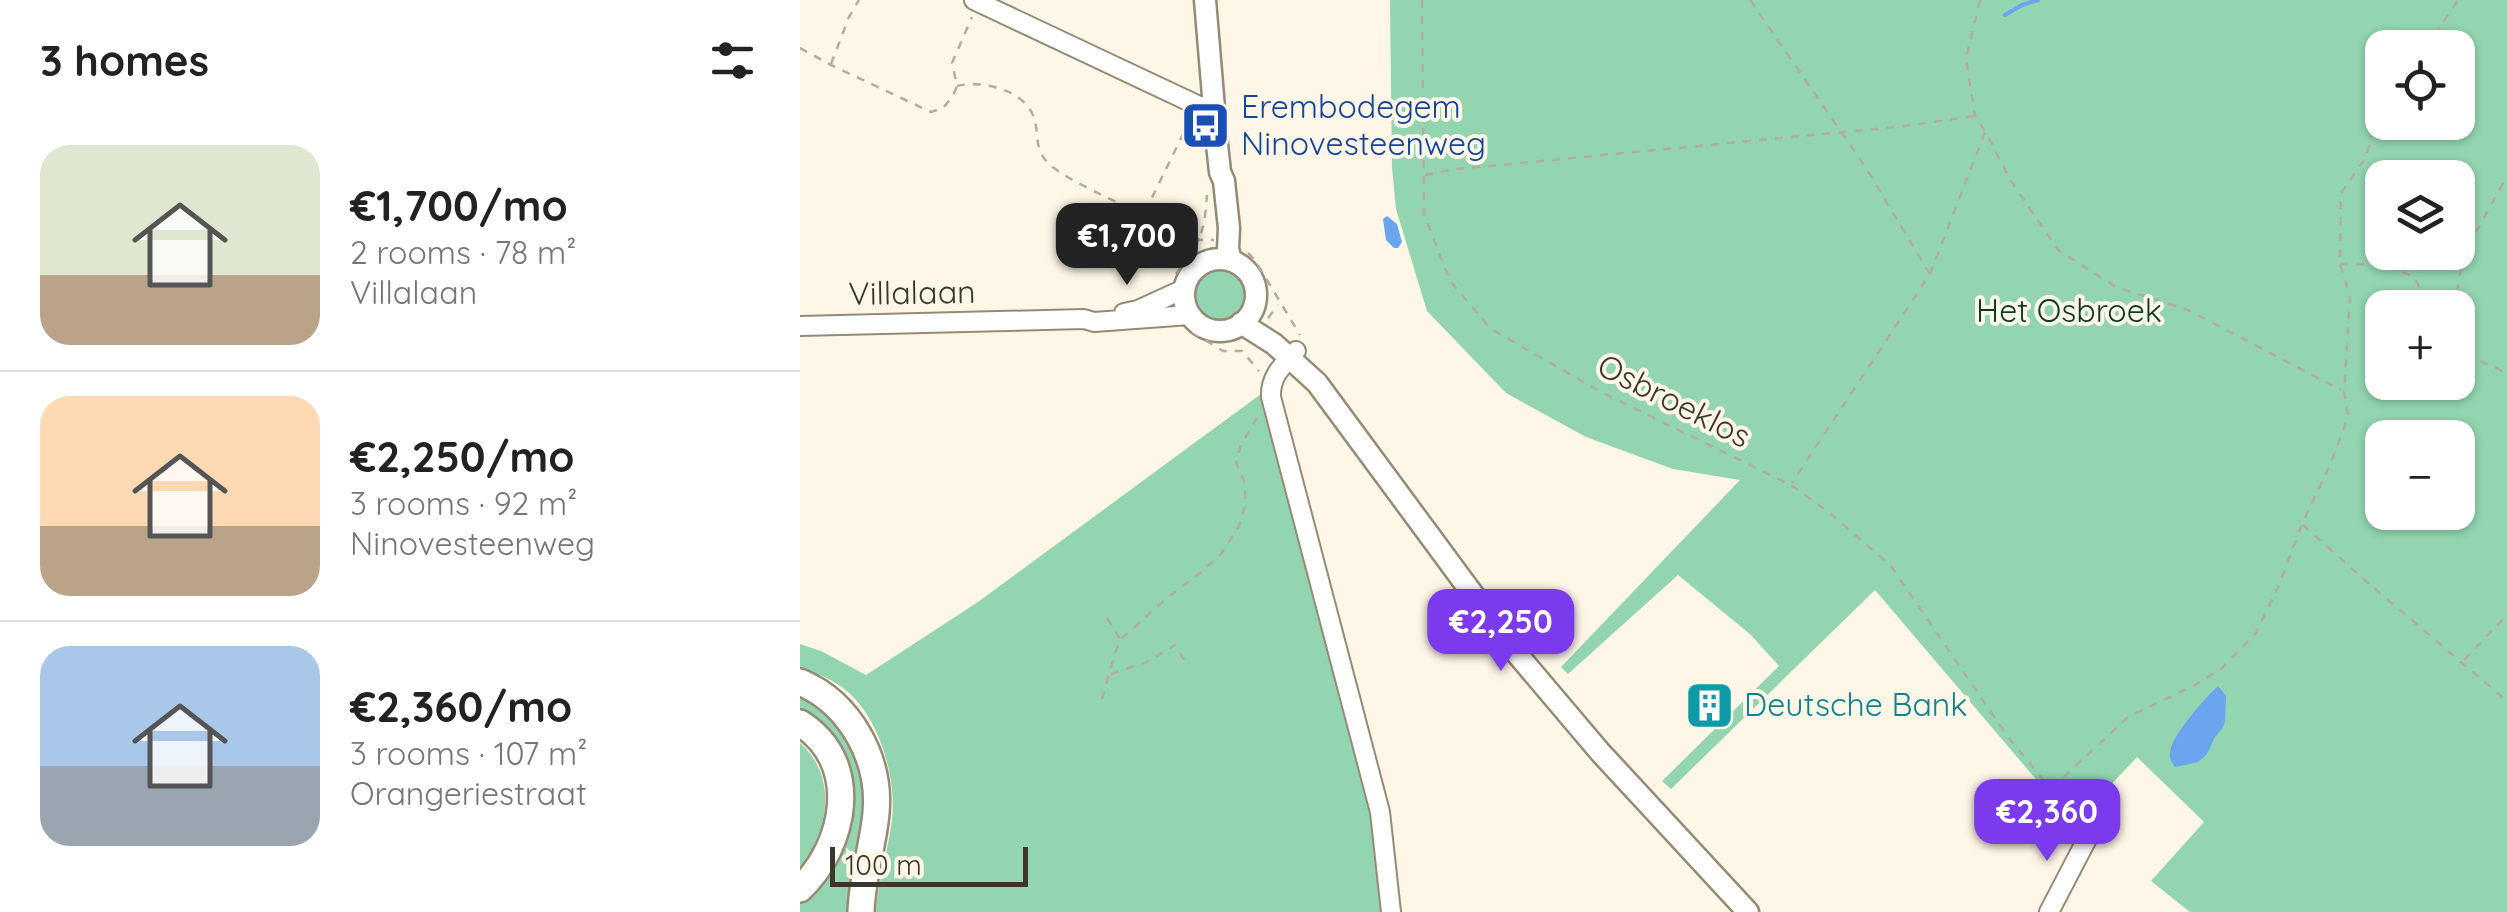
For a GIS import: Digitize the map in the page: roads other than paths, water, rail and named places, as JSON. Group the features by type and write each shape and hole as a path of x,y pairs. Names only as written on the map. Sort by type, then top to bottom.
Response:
{"highway":[{"path":"800,682 826,695 845,714 864,745 874,778 876,816 861,912"},
{"path":"800,723 830,756 837,772 841,803 828,852 800,889"}],"main road":[{"path":"1205,0 1205,106 1224,181 1228,256"},
{"path":"1228,256 1250,274 1254,284 1247,316 1231,329 1220,330 1198,323 1190,315 1179,283 1193,271 1228,256"},
{"path":"1247,316 1257,332 1295,348 1517,654 1600,752 1748,912"}],"street":[{"path":"976,1 1205,106"},
{"name":"Villalaan","path":"1129,317 1179,283"},
{"name":"Villalaan","path":"800,326 1084,319 1094,322 1190,315"},
{"path":"1295,348 1274,378 1270,397 1380,812 1391,912"},
{"path":"2049,912 2087,838"}],"water":[{"path":"1387,216 1397,224 1402,242 1398,248 1386,240 1383,219"},
{"path":"2218,686 2226,696 2222,729 2198,762 2175,767 2170,754 2172,745"}],"waterway":[{"path":"2005,15 2038,0"}],"place":[{"name":"Erembodegem Ninovesteenweg","path":"1206,125"},
{"name":"Deutsche Bank","path":"1709,705"}],"park label":[{"name":"Het Osbroek","path":"2069,311"}]}
